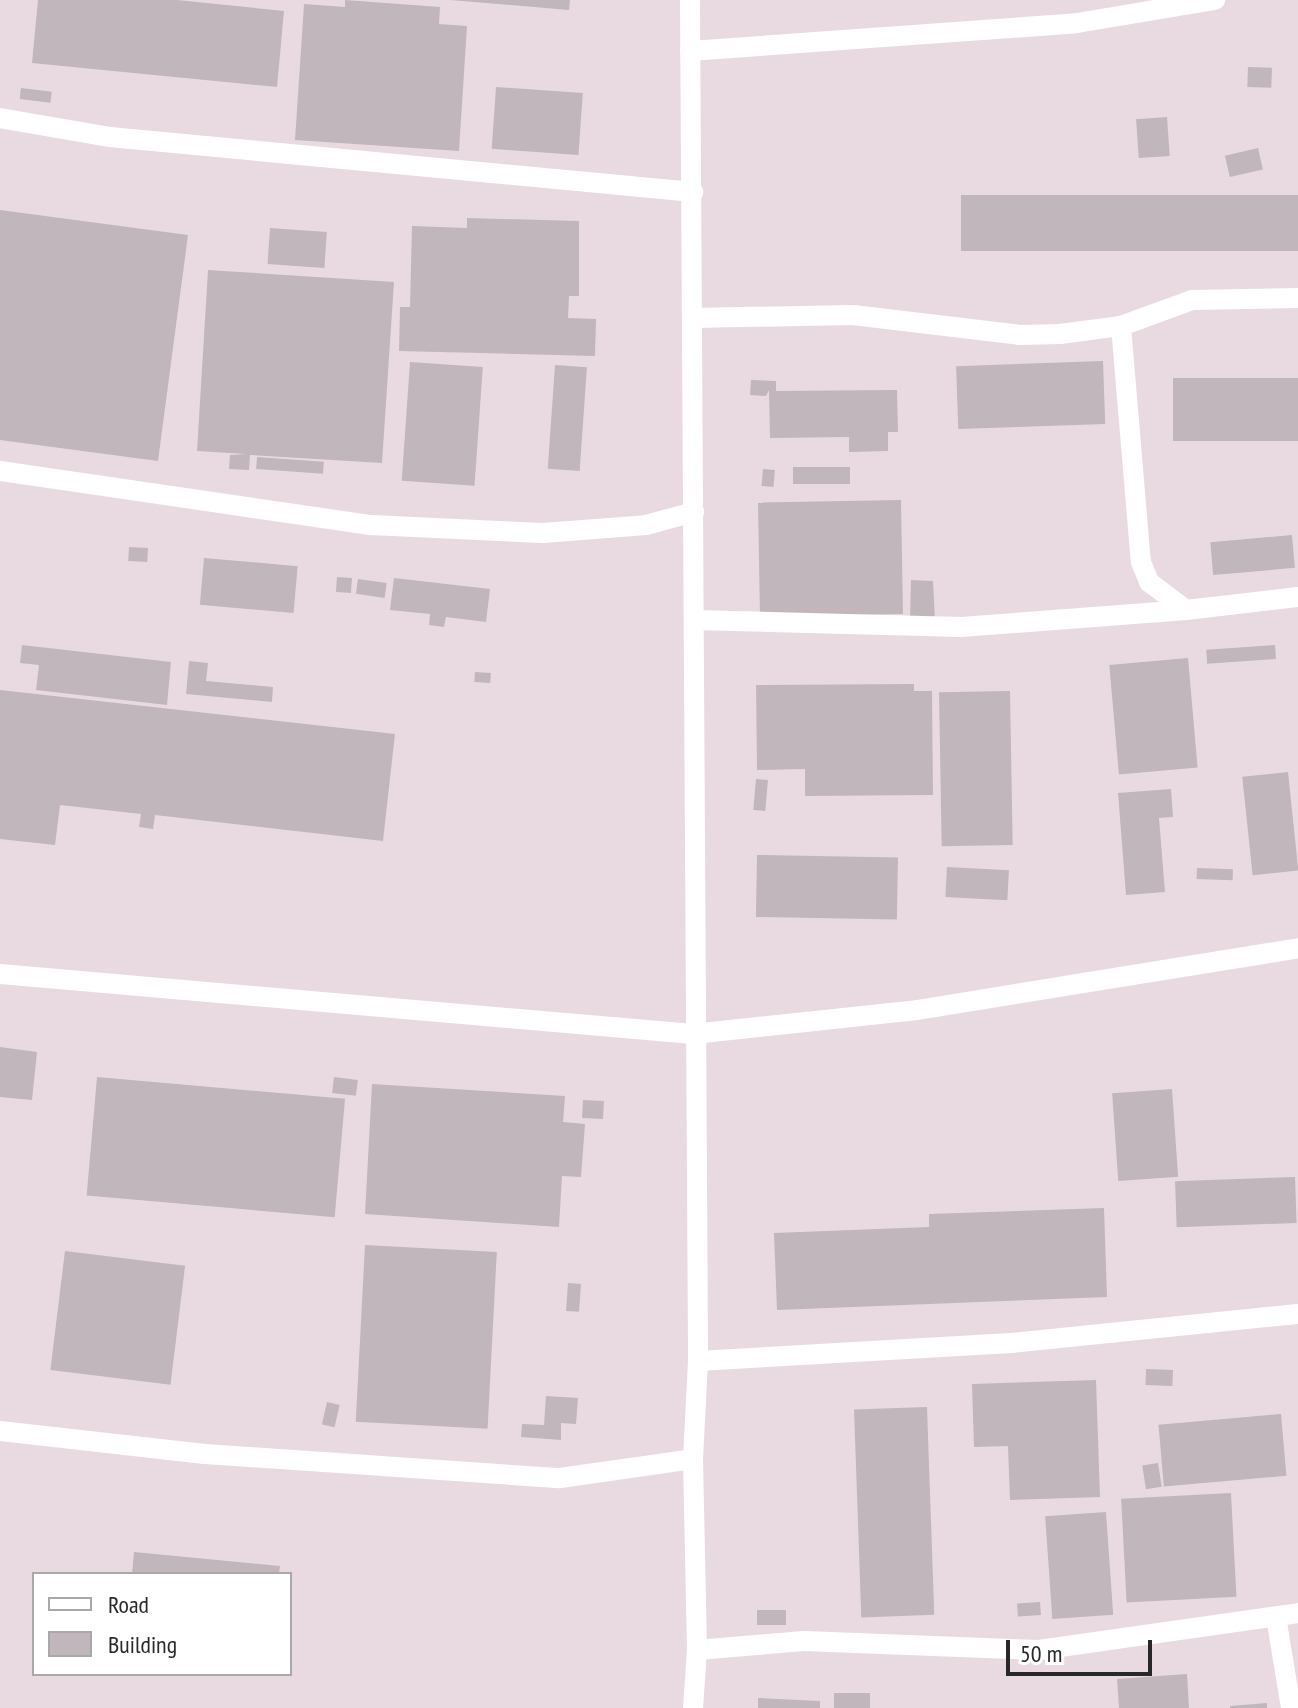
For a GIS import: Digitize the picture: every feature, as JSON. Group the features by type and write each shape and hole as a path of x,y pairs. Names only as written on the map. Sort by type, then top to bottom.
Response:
{"street":[{"path":"690,0 694,512 693,1034 698,1361 693,1459 697,1650 693,1708"},
{"path":"690,51 1077,23 1215,0"},
{"path":"0,118 110,137 693,192"},
{"path":"692,318 853,315 1020,335 1060,334 1121,326 1192,300 1298,298"},
{"path":"1121,326 1141,562 1149,582 1186,610"},
{"path":"0,471 371,525 543,533 646,525 694,512"},
{"path":"694,620 961,627 1186,610 1298,597"},
{"path":"0,974 693,1034 917,1010 1298,948"},
{"path":"698,1361 1011,1343 1298,1314"},
{"path":"0,1431 205,1454 560,1478 693,1459"},
{"path":"697,1650 804,1641 1039,1650 1298,1613"},
{"path":"1276,1617 1291,1708"}],"building":[{"path":"38,0 177,0 284,11 277,87 32,63"},
{"path":"345,0 440,7 439,24 467,26 459,151 295,140 304,4 345,7"},
{"path":"450,0 570,0 569,10"},
{"path":"1248,67 1272,68 1271,88 1247,87"},
{"path":"496,87 583,93 578,155 492,149"},
{"path":"21,88 52,92 50,103 20,99"},
{"path":"1167,117 1170,156 1139,158 1136,119"},
{"path":"1258,148 1263,169 1230,177 1225,156"},
{"path":"961,195 1298,195 1298,251 961,251"},
{"path":"0,210 188,235 158,461 0,440"},
{"path":"467,218 579,221 579,296 569,296 568,318 596,319 595,356 399,351 400,307 410,307 412,226 467,228"},
{"path":"270,228 327,232 324,268 267,264"},
{"path":"208,270 394,282 382,463 250,455 249,470 229,469 230,455 246,454 197,451"},
{"path":"1103,361 1105,424 958,429 956,366"},
{"path":"410,362 483,367 475,486 402,481"},
{"path":"555,365 587,367 580,471 548,469"},
{"path":"1173,378 1298,378 1298,441 1173,441"},
{"path":"751,380 776,381 776,391 897,390 898,432 888,432 888,451 849,452 849,437 770,438 769,390 766,396 750,395"},
{"path":"257,457 324,462 323,474 256,469"},
{"path":"793,467 850,467 850,484 793,484"},
{"path":"763,469 775,470 773,487 762,486"},
{"path":"901,500 903,614 760,616 758,502"},
{"path":"1292,535 1295,568 1213,575 1210,542"},
{"path":"129,547 148,548 147,562 128,561"},
{"path":"204,558 298,566 294,613 200,605"},
{"path":"337,577 352,578 351,593 336,592"},
{"path":"394,578 490,589 486,622 446,617 444,627 429,625 430,614 390,610"},
{"path":"358,579 387,583 385,598 356,594"},
{"path":"911,580 933,581 935,621 910,620"},
{"path":"22,645 171,662 167,705 36,690 39,665 20,663"},
{"path":"1275,645 1276,659 1207,664 1206,650"},
{"path":"1188,658 1198,768 1119,774 1109,665"},
{"path":"189,661 208,663 206,681 273,687 272,702 186,694"},
{"path":"475,672 491,673 490,683 474,682"},
{"path":"914,684 914,691 932,691 933,795 805,796 805,769 757,770 756,685"},
{"path":"0,690 395,734 383,841 155,815 153,829 139,827 141,814 60,805 55,845 0,839"},
{"path":"1010,691 1013,845 942,846 939,692"},
{"path":"1288,772 1298,870 1253,875 1242,777"},
{"path":"756,779 768,780 765,811 753,810"},
{"path":"1171,789 1173,817 1159,818 1165,892 1126,895 1118,793"},
{"path":"757,855 898,857 897,919 756,917"},
{"path":"947,867 1009,870 1007,900 945,897"},
{"path":"1197,868 1233,869 1233,880 1197,879"},
{"path":"0,1047 37,1052 32,1100 0,1097"},
{"path":"97,1077 345,1099 335,1217 87,1196"},
{"path":"334,1077 358,1080 356,1096 332,1093"},
{"path":"372,1084 565,1096 563,1122 585,1124 581,1177 562,1176 559,1227 365,1214"},
{"path":"1172,1089 1178,1177 1118,1181 1112,1093"},
{"path":"583,1100 604,1101 603,1119 582,1118"},
{"path":"1295,1177 1297,1223 1177,1227 1175,1181"},
{"path":"1104,1208 1107,1297 777,1310 774,1233 929,1227 929,1214"},
{"path":"365,1245 497,1252 488,1429 356,1422"},
{"path":"65,1251 185,1266 170,1385 50,1370"},
{"path":"568,1283 581,1284 579,1312 566,1311"},
{"path":"1146,1369 1173,1370 1172,1386 1145,1385"},
{"path":"1096,1380 1100,1497 1010,1500 1008,1446 974,1447 972,1384"},
{"path":"546,1396 578,1398 576,1424 561,1423 561,1440 521,1437 522,1424 544,1425"},
{"path":"327,1402 340,1405 334,1427 322,1424"},
{"path":"927,1407 934,1615 861,1617 854,1410"},
{"path":"1281,1414 1286,1476 1164,1486 1158,1425"},
{"path":"1158,1463 1162,1487 1146,1489 1142,1466"},
{"path":"1231,1493 1236,1597 1127,1603 1121,1499"},
{"path":"1106,1512 1113,1615 1052,1619 1045,1516"},
{"path":"134,1552 280,1566 279,1572 132,1572"},
{"path":"1040,1602 1041,1615 1018,1617 1017,1604"},
{"path":"757,1610 786,1610 786,1625 757,1625"},
{"path":"1187,1674 1189,1708 1119,1708 1117,1679"},
{"path":"834,1693 870,1693 870,1708 834,1708"},
{"path":"758,1698 820,1701 820,1708 758,1708"},
{"path":"1267,1703 1267,1708 1230,1708 1230,1706"}]}
